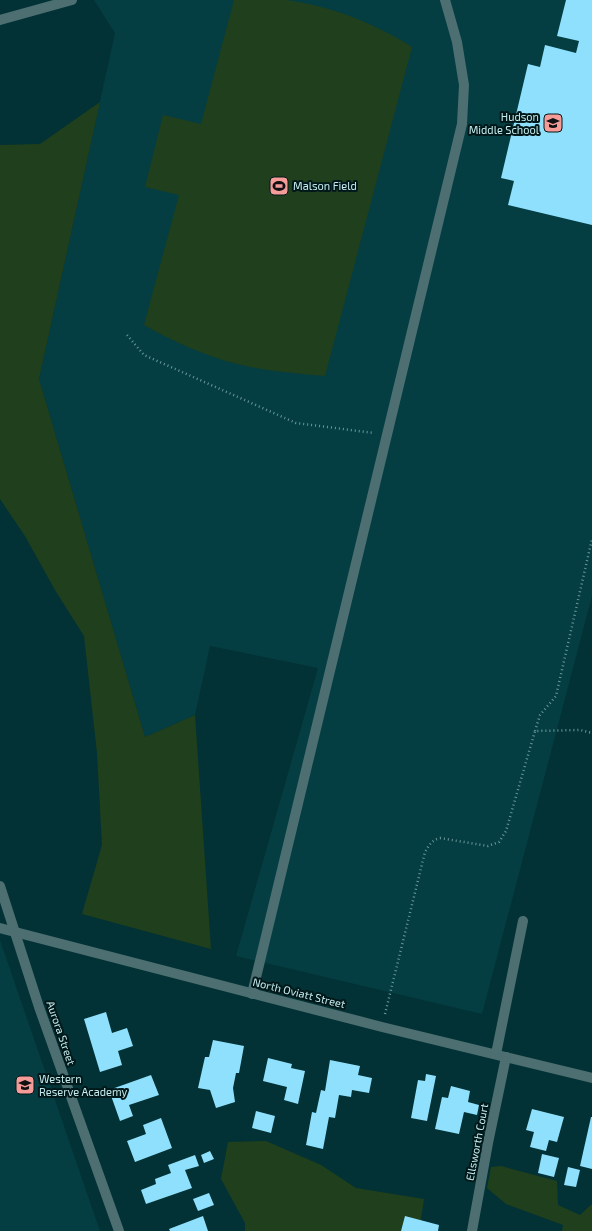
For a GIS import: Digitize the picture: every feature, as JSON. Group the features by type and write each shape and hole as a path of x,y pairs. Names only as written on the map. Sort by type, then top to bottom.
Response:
{"street":[{"path":"0,20 72,0"},
{"path":"252,994 462,124 464,85 458,42 445,0"},
{"name":"Aurora Street","path":"0,886 39,1007 119,1231"},
{"path":"496,1054 523,921"},
{"name":"North Oviatt Street","path":"0,928 382,1027 592,1078"},
{"name":"Ellsworth Court","path":"472,1231 506,1057"}],"path":[{"path":"127,335 144,355 296,423 376,433"},
{"path":"382,1027 425,852 434,840 440,838 488,846 499,842 503,837 515,804 540,715 556,696 592,539"},
{"path":"535,731 580,730 592,733"}],"shaded area":[{"path":"94,0 592,0 592,596 482,1014 236,956 318,668 210,646 195,715 145,737 39,379 115,33"},
{"name":"Western Reserve Academy","path":"0,940 100,1231 0,1231"}],"green space":[{"name":"Malson Field","path":"234,0 286,0 319,6 352,17 383,30 412,47 325,376 269,370 225,361 189,348 144,325 179,195 145,187 163,115 201,124"},
{"path":"100,102 39,379 145,737 195,715 211,949 82,914 102,845 97,753 84,636 55,590 25,536 0,499 0,145 40,144"},
{"path":"266,1141 321,1165 356,1188 424,1199 419,1231 245,1231 245,1223 221,1179 228,1142"},
{"path":"501,1166 557,1181 558,1205 580,1215 592,1204 592,1231 562,1231 563,1225 506,1204 487,1188 491,1167"}],"building":[{"name":"Hudson Middle School","path":"566,0 592,0 592,225 508,205 514,181 501,178 528,64 540,67 545,45 576,53 579,41 557,36"},
{"path":"106,1012 112,1033 127,1028 133,1046 118,1051 122,1065 100,1072 84,1019"},
{"path":"213,1040 244,1046 239,1073 236,1073 233,1088 235,1102 216,1108 210,1090 198,1088 205,1057 209,1057"},
{"path":"268,1058 292,1064 291,1068 305,1071 298,1104 284,1100 287,1087 263,1081"},
{"path":"330,1060 360,1066 358,1075 372,1078 369,1093 352,1090 351,1097 339,1095 335,1118 329,1117 323,1149 306,1145 312,1112 316,1113 321,1090 325,1091"},
{"path":"426,1074 436,1076 427,1121 411,1118 418,1080 425,1081"},
{"path":"151,1075 159,1095 129,1105 133,1116 120,1121 109,1090"},
{"path":"451,1086 470,1091 468,1102 479,1105 477,1115 464,1112 459,1134 435,1129 442,1097 448,1098"},
{"path":"532,1109 564,1117 557,1142 549,1140 546,1151 530,1147 534,1132 526,1130"},
{"path":"256,1111 275,1116 271,1133 252,1128"},
{"path":"592,1117 592,1169 580,1166"},
{"path":"161,1118 172,1148 135,1162 127,1141 146,1134 143,1125"},
{"path":"210,1151 214,1159 204,1163 201,1155"},
{"path":"542,1154 559,1158 554,1177 538,1173"},
{"path":"195,1155 199,1166 185,1170 192,1188 146,1204 141,1190 156,1184 155,1179 171,1173 168,1165"},
{"path":"568,1167 580,1170 576,1187 564,1185"},
{"path":"209,1193 214,1205 198,1211 193,1199"},
{"path":"203,1216 208,1231 170,1231 169,1229"},
{"path":"405,1216 439,1225 438,1231 401,1231"}],"place":[{"name":"Hudson Middle School","path":"553,123"},
{"name":"Malson Field","path":"279,186"},
{"name":"Western Reserve Academy","path":"25,1085"}]}
